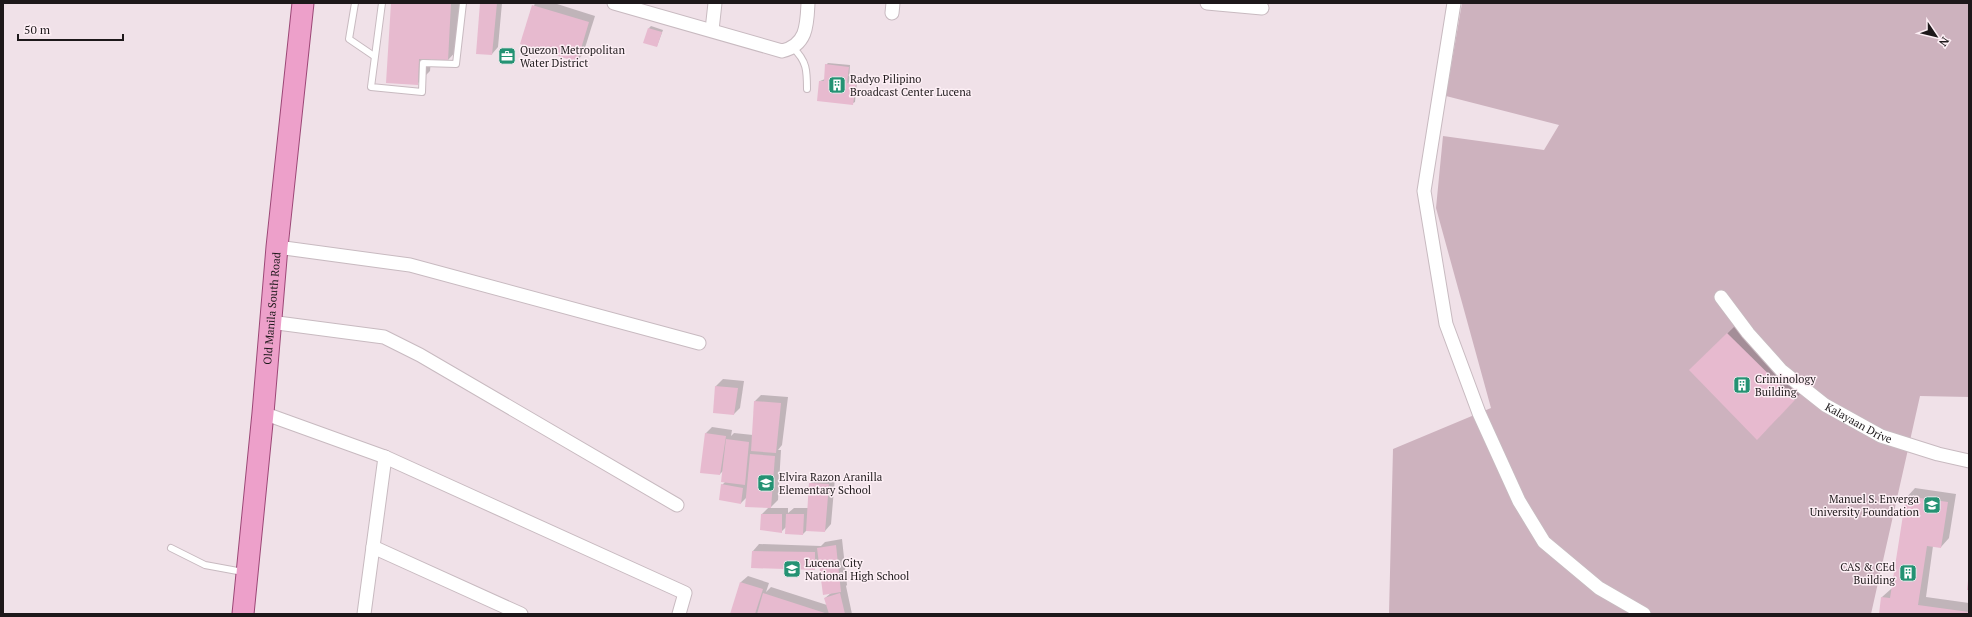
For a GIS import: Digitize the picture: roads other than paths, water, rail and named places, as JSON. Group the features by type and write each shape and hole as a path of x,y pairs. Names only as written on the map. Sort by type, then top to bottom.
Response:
{"main road":[{"name":"Old Manila South Road","path":"243,614 263,413 277,247 294,99 303,3"}],"street":[{"path":"614,3 782,50 793,48 802,38 807,22 808,3"},
{"path":"712,30 715,3"},
{"path":"1207,3 1262,8"},
{"path":"1454,3 1424,191 1446,324 1479,413 1519,501 1544,542 1599,588 1644,614"},
{"path":"277,247 410,265 699,343"},
{"name":"Kalayaan Drive","path":"1721,297 1748,333 1781,370 1825,405 1880,436 1938,454 1969,461"},
{"path":"270,322 384,337 420,354 677,505"},
{"path":"263,413 384,457 685,593 679,614"},
{"path":"364,614 384,457"},
{"path":"373,547 521,614"}],"lane":[{"path":"355,3 349,39 374,56"},
{"path":"382,3 371,87 422,92 423,63 456,64 463,3"},
{"path":"793,48 802,57 807,71 807,89"},
{"path":"171,548 205,565 247,572"}],"place":[{"name":"Quezon Metropolitan Water District","path":"507,56"},
{"name":"Radyo Pilipino Broadcast Center Lucena","path":"837,85"},
{"name":"Criminology Building","path":"1742,385"},
{"name":"Elvira Razon Aranilla Elementary School","path":"766,483"},
{"name":"Manuel S. Enverga University Foundation","path":"1932,505"},
{"name":"Lucena City National High School","path":"792,569"},
{"name":"CAS & CEd Building","path":"1908,573"}]}
